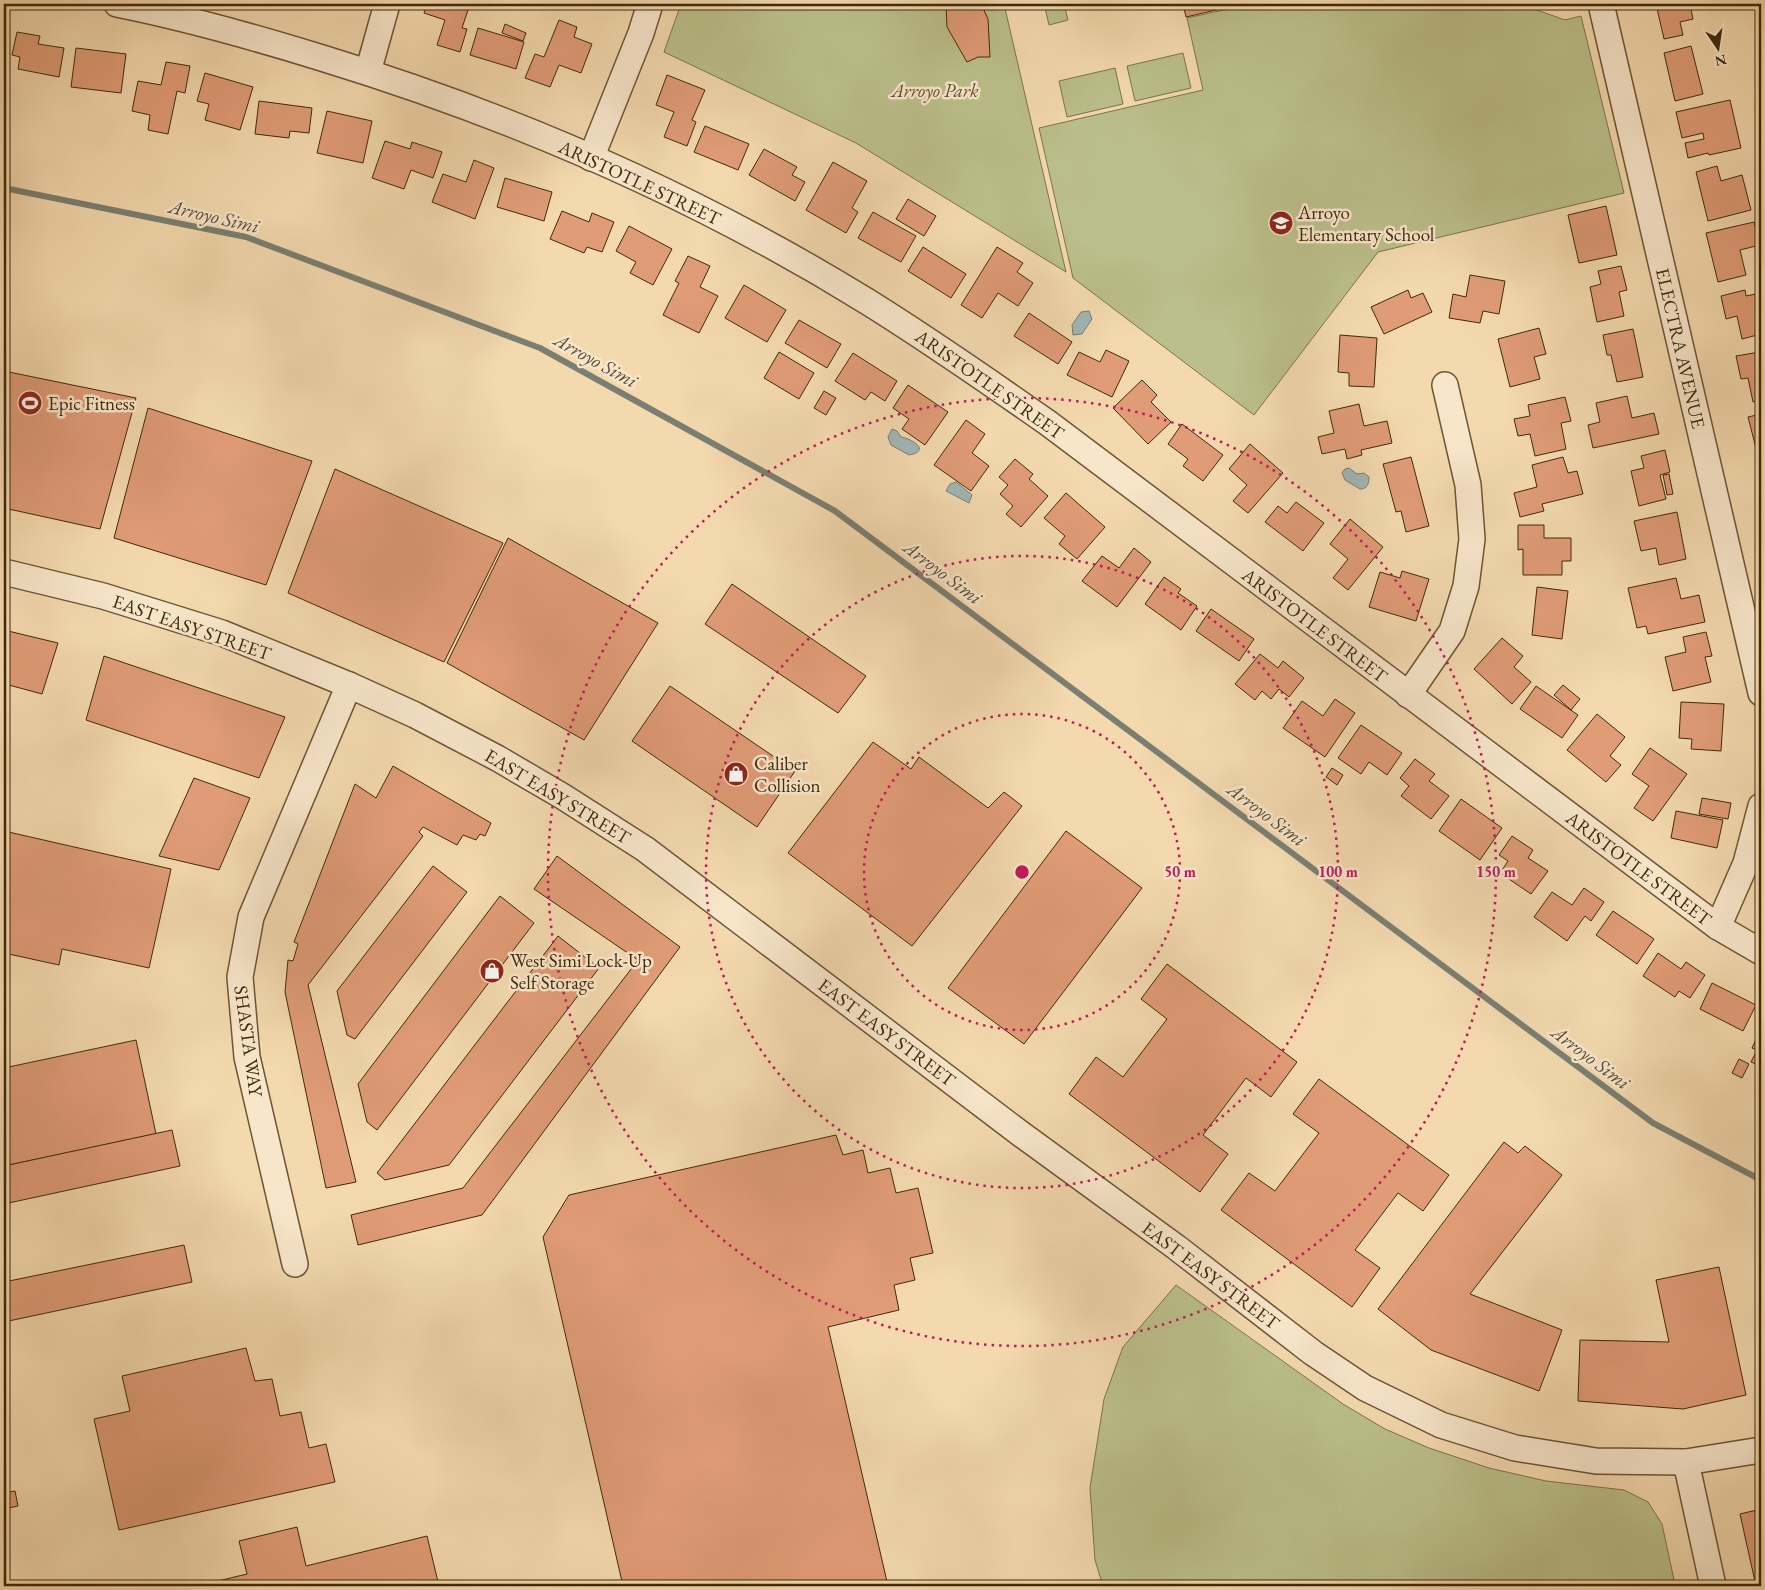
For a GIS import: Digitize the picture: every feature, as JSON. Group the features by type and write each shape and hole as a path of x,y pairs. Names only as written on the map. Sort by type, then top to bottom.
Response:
{"street":[{"path":"368,72 387,4"},
{"path":"591,158 641,34 650,4"},
{"name":"ELECTRA AVENUE","path":"1601,4 1761,693"},
{"name":"ARISTOTLE STREET","path":"130,5 245,34 368,72 478,110 591,158 678,198 766,243 866,300 944,350 1048,423 1718,927 1761,952"},
{"path":"1408,695 1452,630 1466,586 1472,539 1468,484 1445,385"},
{"name":"EAST EASY STREET","path":"4,572 103,596 222,633 415,715 497,758 574,803 645,849 1022,1134 1176,1247 1313,1353 1365,1388 1441,1425 1515,1448 1596,1461 1686,1462 1761,1450"},
{"name":"SHASTA WAY","path":"295,1264 247,1057 240,977 251,917 348,685"},
{"path":"1718,927 1746,863 1761,806"},
{"path":"1686,1462 1713,1586"}],"green space":[{"name":"Arroyo Park","path":"681,4 1004,4 1066,272 856,143 664,52"},
{"path":"1044,4 1064,4 1068,20 1049,25"},
{"name":"Arroyo Elementary School","path":"1251,4 1520,4 1565,20 1581,16 1624,193 1378,252 1254,415 1073,278 1039,128 1203,90 1187,18"},
{"path":"1183,53 1191,88 1135,101 1127,66"},
{"path":"1115,68 1123,104 1067,117 1059,81"},
{"path":"1176,1285 1343,1404 1385,1429 1429,1448 1489,1468 1546,1481 1624,1490 1648,1502 1662,1524 1674,1580 1670,1586 1103,1586 1095,1560 1090,1488 1104,1399 1123,1347"}],"shaded area":[{"path":"1089,311 1092,319 1082,334 1073,335 1072,325 1081,312"},
{"path":"892,429 897,431 901,437 918,445 919,451 909,455 891,445 888,437"},
{"path":"1349,468 1357,474 1364,473 1369,477 1366,487 1360,489 1345,480 1342,473 1345,469"},
{"path":"956,482 972,495 969,503 946,491 950,484"}],"building":[{"path":"427,4 470,4 462,28 467,29 460,52 437,45 445,20 424,13"},
{"path":"946,4 981,4 988,19 990,57 978,57 967,62 947,27"},
{"path":"1183,4 1242,4 1186,17"},
{"path":"1656,4 1690,4 1693,19 1680,22 1683,35 1664,39"},
{"path":"559,20 577,27 574,37 592,44 581,73 559,65 550,87 525,78 535,54 544,57"},
{"path":"505,24 526,33 523,41 502,33"},
{"path":"478,28 524,42 516,69 470,55"},
{"path":"17,32 40,36 38,44 64,48 59,77 18,69 20,57 12,55"},
{"path":"1691,46 1703,94 1675,101 1664,53"},
{"path":"76,48 126,54 121,93 71,87"},
{"path":"166,62 190,66 185,93 177,91 168,134 148,130 150,115 132,111 138,81 161,85"},
{"path":"205,73 253,87 240,130 205,120 209,104 197,101"},
{"path":"667,75 705,90 692,120 696,122 687,146 664,137 674,112 656,105"},
{"path":"1730,100 1741,148 1688,158 1685,143 1704,139 1703,133 1682,138 1676,112"},
{"path":"259,101 312,108 309,133 290,131 289,138 255,134"},
{"path":"327,111 372,121 363,163 317,153"},
{"path":"705,126 749,144 738,170 694,152"},
{"path":"385,141 410,149 412,142 442,152 433,178 411,170 404,189 372,178"},
{"path":"764,149 797,167 792,175 805,182 795,201 749,175"},
{"path":"474,160 494,168 475,219 432,202 443,174 466,182"},
{"path":"833,162 867,181 852,208 858,212 846,233 806,210"},
{"path":"1717,166 1721,181 1742,175 1751,210 1708,221 1696,172"},
{"path":"505,178 552,192 544,221 497,207"},
{"path":"908,199 936,216 924,236 896,219"},
{"path":"1606,206 1617,255 1579,263 1568,215"},
{"path":"562,211 589,222 592,213 614,222 602,252 587,247 584,253 550,239"},
{"path":"873,212 916,236 901,262 858,238"},
{"path":"1754,222 1760,245 1740,250 1746,275 1718,282 1706,233"},
{"path":"629,226 672,249 653,285 630,273 636,262 616,251"},
{"path":"923,247 966,274 951,298 908,271"},
{"path":"997,247 1023,263 1017,272 1033,283 1018,306 998,293 982,318 961,305"},
{"path":"688,256 710,266 700,287 718,296 699,333 663,315 679,283 675,281"},
{"path":"1621,266 1627,290 1619,292 1624,316 1597,322 1590,287 1601,284 1598,271"},
{"path":"1470,275 1505,281 1499,314 1483,311 1480,323 1449,318 1453,294 1466,297"},
{"path":"744,285 786,310 767,342 725,318"},
{"path":"1408,290 1411,298 1423,293 1432,312 1384,334 1371,307"},
{"path":"1745,290 1746,296 1761,293 1761,334 1742,339 1737,316 1726,319 1721,296"},
{"path":"1029,313 1072,342 1058,364 1014,336"},
{"path":"799,320 841,344 827,368 785,343"},
{"path":"1539,328 1546,354 1534,357 1540,379 1510,387 1498,339"},
{"path":"1633,329 1643,377 1617,382 1611,355 1607,355 1603,335"},
{"path":"1340,335 1377,338 1374,387 1349,386 1349,373 1338,372"},
{"path":"1106,350 1129,361 1112,397 1067,375 1079,352 1100,362"},
{"path":"779,352 814,373 799,399 764,378"},
{"path":"1760,352 1761,400 1753,402 1748,378 1741,379 1736,356"},
{"path":"853,353 897,381 885,401 871,392 865,400 835,381"},
{"path":"4,371 136,398 100,529 4,508"},
{"path":"1142,380 1157,395 1151,402 1171,422 1148,444 1113,408"},
{"path":"908,385 948,412 925,445 902,429 909,419 893,408"},
{"path":"824,391 836,398 826,415 814,408"},
{"path":"1627,396 1632,418 1654,413 1659,434 1593,448 1588,425 1600,422 1596,403"},
{"path":"1565,397 1571,421 1561,423 1566,449 1535,456 1530,434 1518,436 1514,419 1530,416 1528,405"},
{"path":"1359,404 1364,426 1387,421 1392,443 1361,450 1362,455 1347,459 1345,449 1322,454 1318,437 1334,433 1329,411"},
{"path":"148,408 312,461 266,585 114,538"},
{"path":"1761,414 1761,464 1760,464 1748,417"},
{"path":"966,420 985,434 972,453 989,466 971,491 934,465"},
{"path":"1182,424 1223,455 1203,481 1183,466 1188,459 1168,444"},
{"path":"1250,444 1283,473 1248,513 1233,501 1247,485 1229,469"},
{"path":"1665,450 1670,472 1660,475 1666,499 1639,506 1631,471 1644,468 1641,456"},
{"path":"1411,457 1429,526 1406,532 1401,511 1396,512 1383,464"},
{"path":"1563,457 1568,473 1577,471 1583,494 1542,504 1544,511 1520,517 1514,493 1537,487 1532,465"},
{"path":"1015,459 1033,474 1029,479 1048,496 1021,527 1006,514 1013,506 1000,494 1008,485 999,477"},
{"path":"335,469 503,543 444,662 288,593"},
{"path":"1669,474 1673,494 1667,495 1663,475"},
{"path":"1066,493 1105,527 1077,559 1059,544 1065,536 1044,518"},
{"path":"1296,502 1324,523 1303,551 1265,522 1278,506 1287,513"},
{"path":"1677,512 1686,559 1659,565 1656,548 1641,551 1634,521"},
{"path":"1350,519 1383,547 1348,590 1333,578 1348,559 1330,544"},
{"path":"1518,525 1544,525 1544,538 1571,538 1571,561 1562,561 1562,575 1523,575 1523,549 1518,550"},
{"path":"508,538 658,623 584,740 447,663"},
{"path":"1134,548 1151,562 1117,607 1082,581 1102,556 1119,568"},
{"path":"1402,571 1429,579 1416,621 1369,607 1380,572 1400,578"},
{"path":"1164,577 1181,589 1178,593 1197,606 1181,630 1145,604"},
{"path":"1676,578 1681,599 1699,595 1705,622 1648,634 1646,626 1637,628 1628,588"},
{"path":"732,584 866,676 838,713 705,624"},
{"path":"1537,587 1568,591 1562,639 1532,635"},
{"path":"1211,609 1254,639 1239,661 1196,631"},
{"path":"4,630 58,643 42,694 5,684 4,696"},
{"path":"1706,632 1712,656 1705,657 1711,682 1673,691 1665,657 1686,652 1683,637"},
{"path":"1502,638 1523,656 1514,667 1531,682 1512,704 1474,669"},
{"path":"1260,654 1278,668 1283,661 1304,678 1289,697 1279,689 1271,699 1262,691 1255,700 1235,684"},
{"path":"104,656 285,717 259,778 86,720"},
{"path":"1563,685 1580,699 1571,710 1554,695"},
{"path":"670,686 795,771 757,827 632,741"},
{"path":"1536,686 1578,715 1562,738 1520,709"},
{"path":"1335,699 1355,713 1325,757 1283,728 1302,701 1323,716"},
{"path":"1681,702 1724,704 1721,751 1691,749 1692,739 1679,738"},
{"path":"1597,714 1625,737 1610,756 1621,765 1606,782 1567,750"},
{"path":"1361,725 1402,753 1387,775 1369,762 1361,774 1338,758"},
{"path":"873,742 911,769 919,757 988,808 1004,792 1022,806 912,946 788,853"},
{"path":"1650,748 1687,774 1653,821 1634,808 1649,786 1632,774"},
{"path":"1415,759 1435,774 1429,781 1449,796 1431,819 1401,796 1409,786 1400,778"},
{"path":"393,766 491,823 485,836 480,834 476,840 463,835 457,845 423,827 419,832 423,836 308,985 356,1182 326,1188 285,992 288,960 293,961 298,944 294,942 355,784 376,798"},
{"path":"1332,768 1343,775 1337,785 1326,777"},
{"path":"194,778 250,798 219,870 159,856"},
{"path":"1702,798 1731,803 1728,819 1699,814"},
{"path":"1461,799 1502,828 1480,860 1439,831"},
{"path":"1676,811 1723,820 1717,848 1671,838"},
{"path":"4,831 171,869 149,968 62,949 59,965 4,953"},
{"path":"1066,831 1142,888 1024,1044 948,988"},
{"path":"1512,836 1533,850 1528,858 1548,871 1531,894 1500,873 1508,861 1499,855"},
{"path":"557,856 680,947 482,1215 358,1245 351,1215 463,1188 638,960 534,889"},
{"path":"433,866 467,892 355,1039 347,1035 337,991"},
{"path":"1584,888 1604,902 1591,921 1585,916 1567,941 1534,917 1552,892 1572,905"},
{"path":"500,896 534,923 377,1130 367,1122 358,1084"},
{"path":"1613,911 1654,939 1637,964 1596,935"},
{"path":"558,936 599,968 449,1165 385,1180 377,1173"},
{"path":"1658,953 1681,969 1686,962 1705,975 1690,998 1679,991 1675,997 1643,976"},
{"path":"1167,964 1297,1062 1271,1097 1246,1078 1203,1135 1228,1154 1200,1192 1069,1094 1096,1057 1123,1077 1167,1019 1141,999"},
{"path":"1712,983 1756,1005 1743,1031 1700,1009"},
{"path":"1761,1028 1761,1066 1751,1062 1757,1050 1752,1048"},
{"path":"136,1040 156,1134 4,1166 4,1068"},
{"path":"1739,1059 1749,1064 1742,1078 1732,1073"},
{"path":"1319,1079 1449,1175 1423,1211 1398,1193 1355,1250 1380,1268 1352,1307 1221,1210 1249,1173 1275,1191 1319,1133 1293,1114"},
{"path":"172,1130 180,1166 4,1204 4,1166"},
{"path":"836,1135 843,1155 863,1150 868,1173 890,1168 896,1193 918,1188 933,1253 910,1258 915,1280 894,1285 899,1310 828,1327 888,1586 623,1586 543,1237 569,1195"},
{"path":"1504,1142 1518,1153 1525,1146 1562,1175 1470,1294 1562,1330 1539,1391 1431,1350 1378,1309"},
{"path":"184,1245 192,1282 4,1322 4,1259 9,1281"},
{"path":"1719,1267 1746,1395 1683,1409 1578,1401 1580,1340 1669,1342 1656,1280"},
{"path":"246,1348 255,1381 272,1379 280,1416 301,1412 309,1448 326,1444 335,1482 119,1530 94,1419 130,1411 122,1376"},
{"path":"15,1491 18,1506 4,1509 4,1493"},
{"path":"1761,1509 1761,1586 1756,1586 1740,1514"},
{"path":"297,1527 306,1566 427,1536 439,1586 197,1586 247,1574 239,1541"}],"waterway":[{"name":"Arroyo Simi","path":"4,188 246,237 540,348 835,511 1653,1123 1761,1180"}],"place":[{"name":"Arroyo Elementary School","path":"1281,223"},
{"name":"Epic Fitness","path":"30,403"},
{"name":"Caliber Collision","path":"736,774"},
{"name":"West Simi Lock-Up Self Storage","path":"492,971"}]}
